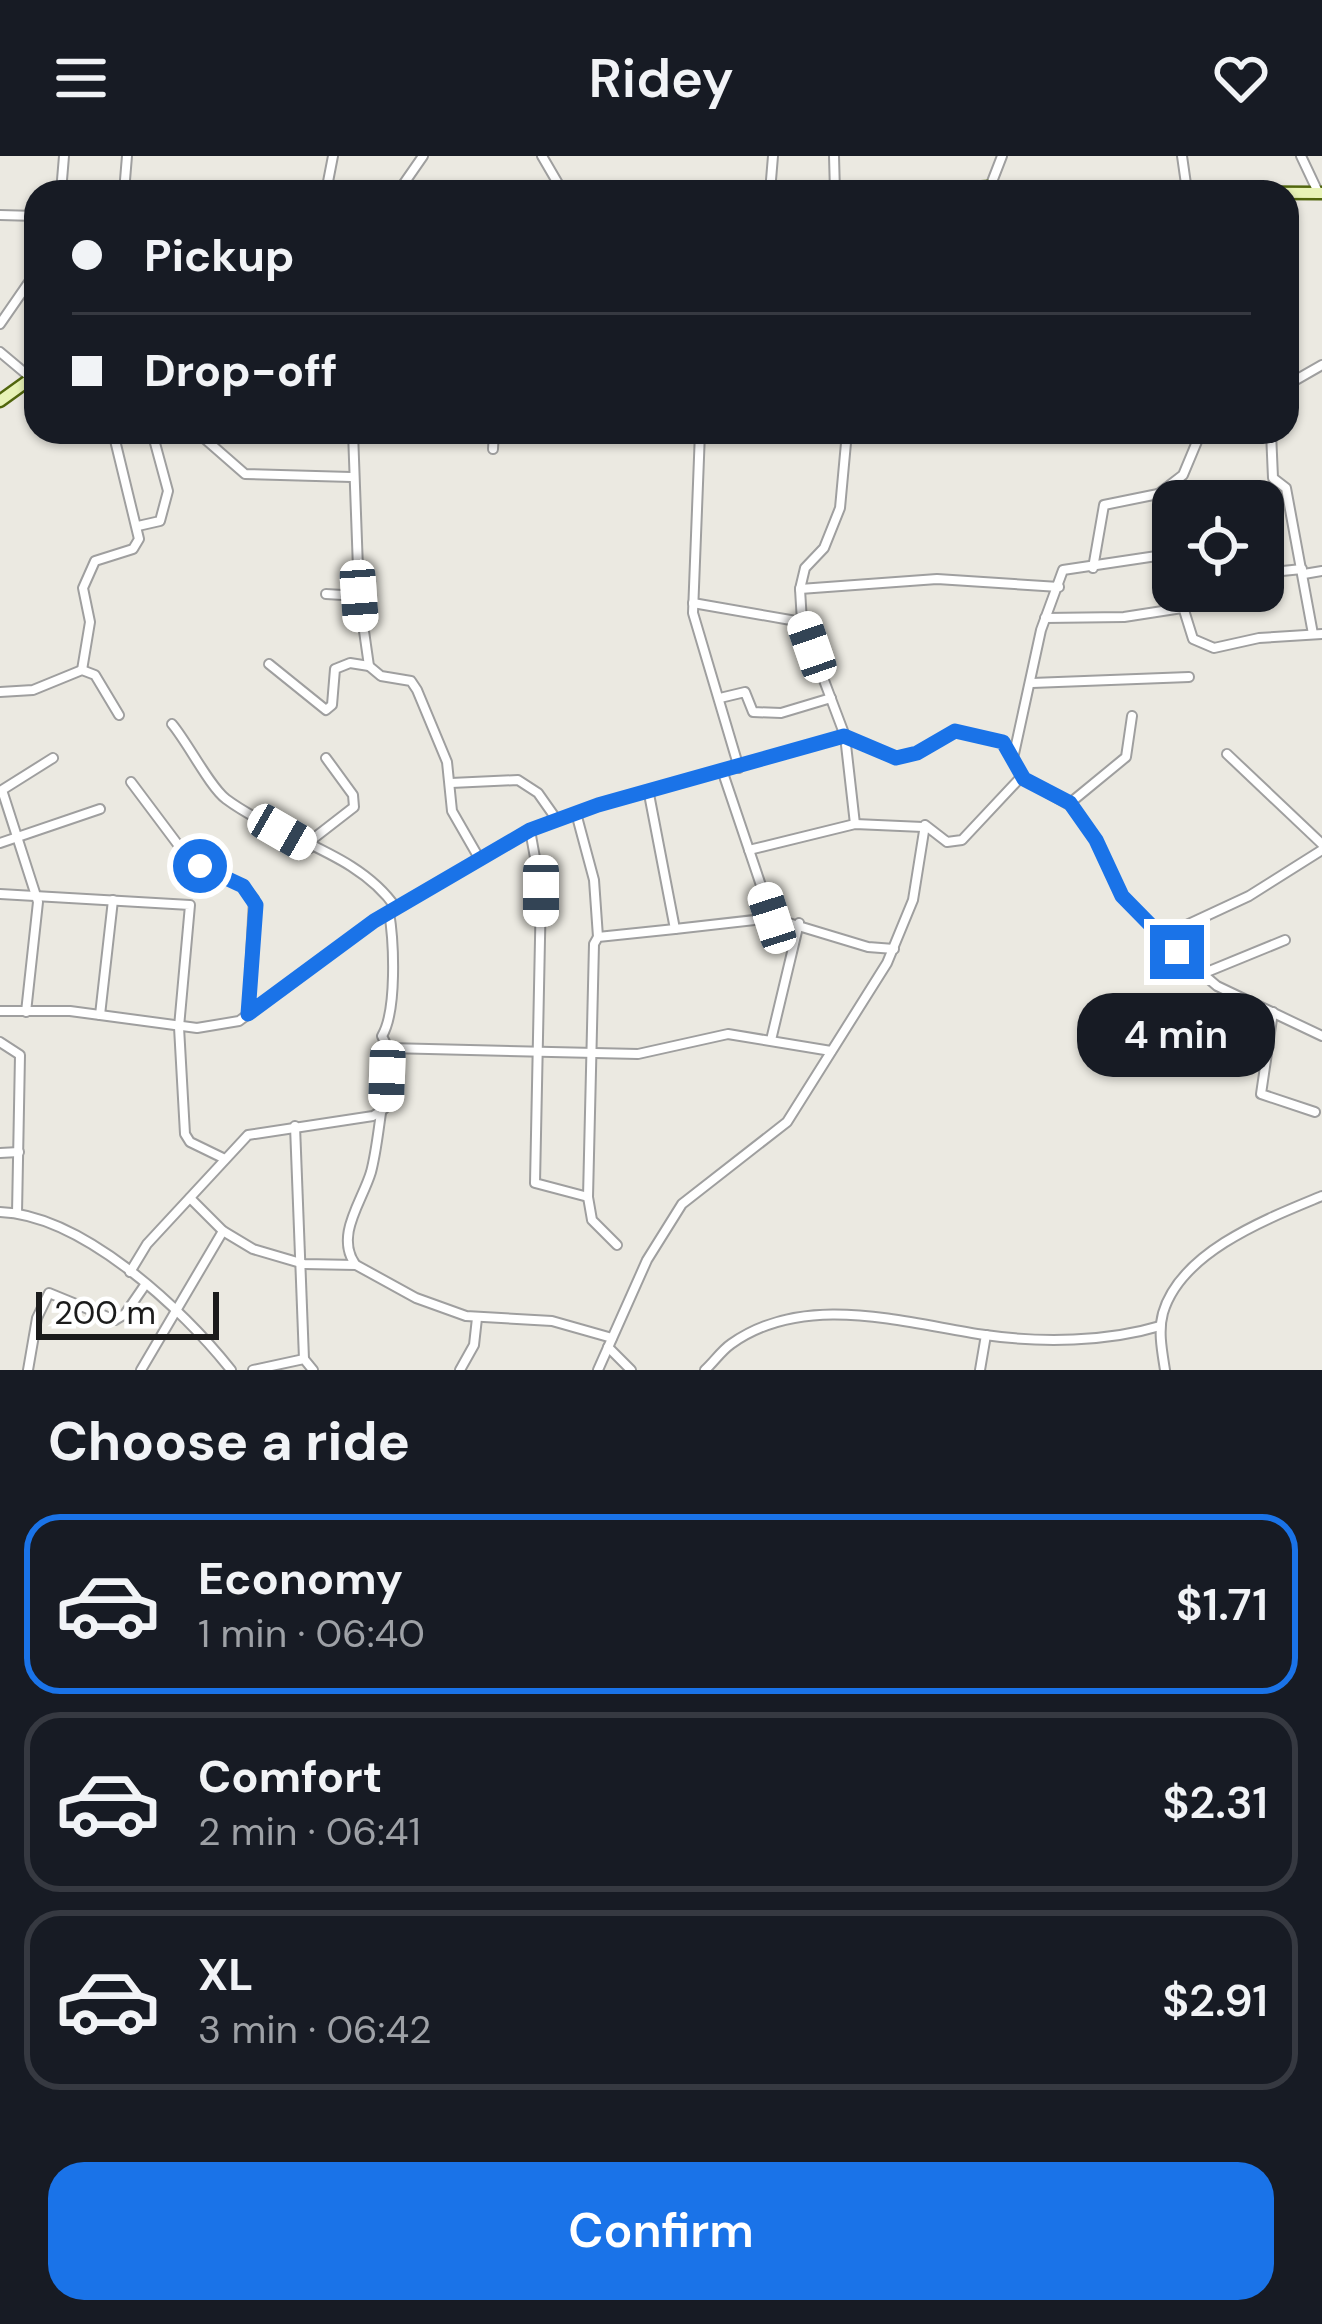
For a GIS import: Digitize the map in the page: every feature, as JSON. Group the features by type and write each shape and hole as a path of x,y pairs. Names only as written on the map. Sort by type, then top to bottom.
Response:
{"street":[{"path":"1300,156 1320,193"},
{"path":"0,324 24,289"},
{"path":"82,670 90,622 84,584 96,560 136,547 138,526 116,444"},
{"path":"138,526 160,521 167,506 154,444"},
{"path":"212,444 251,476 351,477"},
{"path":"352,444 359,596 369,666"},
{"path":"493,444 493,449"},
{"path":"699,444 692,603 739,768"},
{"path":"846,444 840,508 824,548 805,568 800,589 802,622 844,736 855,824"},
{"path":"1178,480 1196,444"},
{"path":"1183,612 1193,639 1210,648 1317,634 1286,486 1273,478 1272,444"},
{"path":"1093,568 1103,505 1152,495"},
{"path":"1013,756 1045,618 1066,568 1152,557"},
{"path":"1284,572 1322,571"},
{"path":"800,589 937,579 1059,587"},
{"path":"326,594 359,596"},
{"path":"692,603 802,622"},
{"path":"1045,618 1156,612"},
{"path":"268,664 326,710 332,705 335,670 350,664 369,666 414,685 451,783 457,825 479,858"},
{"path":"0,692 33,690 82,670 95,675 119,716"},
{"path":"1032,683 1190,677"},
{"path":"721,698 746,692 753,712 773,714 831,698"},
{"path":"1070,803 1126,757 1132,716"},
{"path":"172,724 226,799 310,848 366,872 393,910 381,1112 371,1170 348,1232 348,1254 356,1265 416,1298 477,1318 552,1321 610,1342 631,1370"},
{"path":"0,1011 100,1015 179,1027 220,1026 248,1014 393,910 530,830 844,736 896,758 917,753 946,733 988,735 1013,756 1022,776 1070,803 1096,840 1122,896 1202,974 1287,1023 1322,1036"},
{"path":"1163,937 1249,896 1322,847 1227,754"},
{"path":"26,1012 36,896 2,790 53,758"},
{"path":"310,848 314,838 354,807 353,795 326,758"},
{"path":"723,773 772,918"},
{"path":"749,850 855,824 928,824 947,842 962,840 1022,776"},
{"path":"451,783 518,780 538,794 557,820"},
{"path":"130,782 188,858 243,886 254,899 248,1014"},
{"path":"649,794 675,929"},
{"path":"0,843 100,809"},
{"path":"576,813 594,880 598,937 588,1197 592,1220 617,1245"},
{"path":"598,1370 647,1260 682,1204 782,1127 894,949 915,892 923,827"},
{"path":"530,830 541,891 542,1053 536,1183 588,1197"},
{"path":"0,894 190,904 179,1027 185,1134 190,1142 225,1160"},
{"path":"100,1015 113,900"},
{"path":"598,937 772,918 868,947 894,949"},
{"path":"771,1040 800,923"},
{"path":"1202,974 1285,940"},
{"path":"1274,1012 1262,1094 1315,1112"},
{"path":"388,1048 638,1054 728,1034 831,1051"},
{"path":"0,1042 20,1055 17,1213"},
{"path":"130,1272 147,1244 248,1135 381,1112"},
{"path":"295,1126 304,1264 304,1359 313,1370"},
{"path":"0,1153 19,1152"},
{"path":"1165,1370 1160,1326 1172,1293 1201,1261 1269,1219 1322,1196"},
{"path":"190,1198 223,1232 253,1250 304,1264 356,1265"},
{"path":"0,1212 17,1213 77,1235 145,1285 232,1370"},
{"path":"141,1370 223,1232"},
{"path":"28,1370 37,1318 49,1293 115,1320 125,1314 145,1285"},
{"path":"705,1370 738,1340 796,1320 869,1314 986,1335 1114,1339 1160,1326"},
{"path":"460,1370 474,1345 477,1318"},
{"path":"980,1370 986,1335"},
{"path":"253,1370 304,1359"}],"route":[{"path":"200,866 243,886 256,905 248,1014 374,921 530,830 598,805 844,736 896,758 917,753 940,735 955,731 1003,742 1024,779 1070,803 1096,840 1122,896 1177,952"}]}
